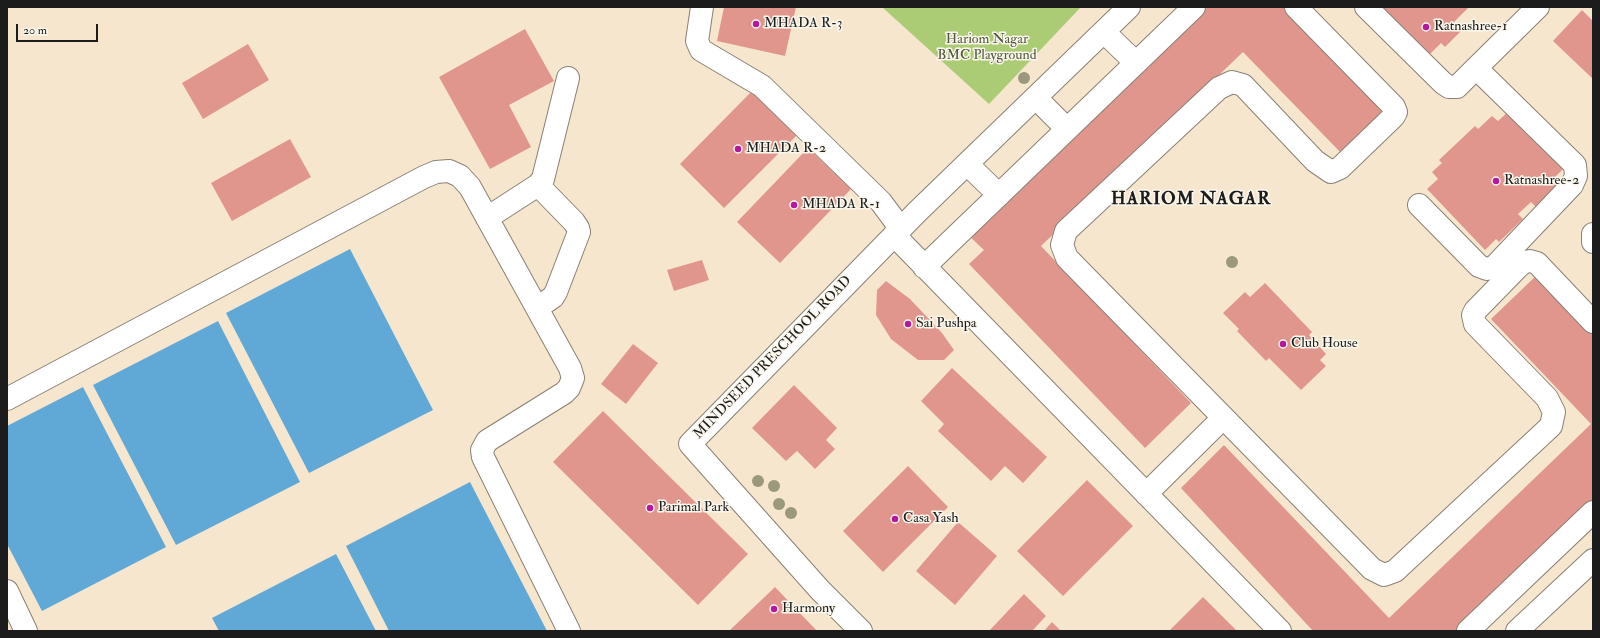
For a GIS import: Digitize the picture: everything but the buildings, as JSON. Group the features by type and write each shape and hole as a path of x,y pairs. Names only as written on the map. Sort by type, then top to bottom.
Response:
{"street":[{"path":"702,7 697,41 701,50 762,86 881,202 897,232 924,267 1280,631"},
{"path":"897,232 1129,7"},
{"path":"924,267 1136,64 1193,7"},
{"path":"1296,7 1394,107 1396,112 1394,116 1340,168 1331,172 1315,161 1243,85 1232,82 1219,88 1066,231 1062,245 1068,258 1372,569 1384,575 1395,571 1551,426 1554,412 1547,398 1476,324 1473,315 1475,311 1518,267 1524,262 1530,261 1537,263 1593,322"},
{"path":"1366,7 1443,83 1449,87 1456,87 1538,7"},
{"path":"1104,32 1136,64"},
{"path":"1418,205 1479,266 1487,269 1492,268 1572,184 1576,176 1575,165 1476,68"},
{"path":"487,218 538,185 546,172 568,78"},
{"path":"1036,98 1067,129"},
{"path":"967,164 999,195"},
{"path":"7,399 417,181 436,172 449,171 460,176 470,187 570,368 572,378 571,383 564,393 486,441 482,450 483,457 569,631"},
{"path":"537,308 553,297 556,292 579,232 574,222 538,185"},
{"name":"MINDSEED PRESCHOOL ROAD","path":"861,631 820,590 690,444 897,232"},
{"path":"1593,234 1593,242"},
{"path":"1146,494 1223,418"},
{"path":"1468,631 1591,516"},
{"path":"1517,631 1593,560"},
{"path":"1518,583 1542,608"},
{"path":"7,591 26,631"}],"green space":[{"name":"Hariom Nagar BMC Playground","path":"882,7 1081,7 989,104"}],"water":[{"path":"350,249 433,410 309,473 226,313"},
{"path":"218,321 300,482 176,545 93,385"},
{"path":"83,387 166,547 42,611 7,544 7,426"},
{"path":"470,482 547,631 389,631 346,546"},
{"path":"336,554 376,631 219,631 212,618"}],"place":[{"name":"MHADA R-3","path":"756,24"},
{"name":"Ratnashree-1","path":"1426,27"},
{"name":"MHADA R-2","path":"738,149"},
{"name":"Ratnashree-2","path":"1496,181"},
{"name":"MHADA R-1","path":"794,205"},
{"name":"Sai Pushpa","path":"908,324"},
{"name":"Club House","path":"1283,344"},
{"name":"Parimal Park","path":"650,508"},
{"name":"Casa Yash","path":"895,519"},
{"name":"Harmony","path":"774,609"}],"district":[{"name":"HARIOM NAGAR","path":"1191,200"}]}
